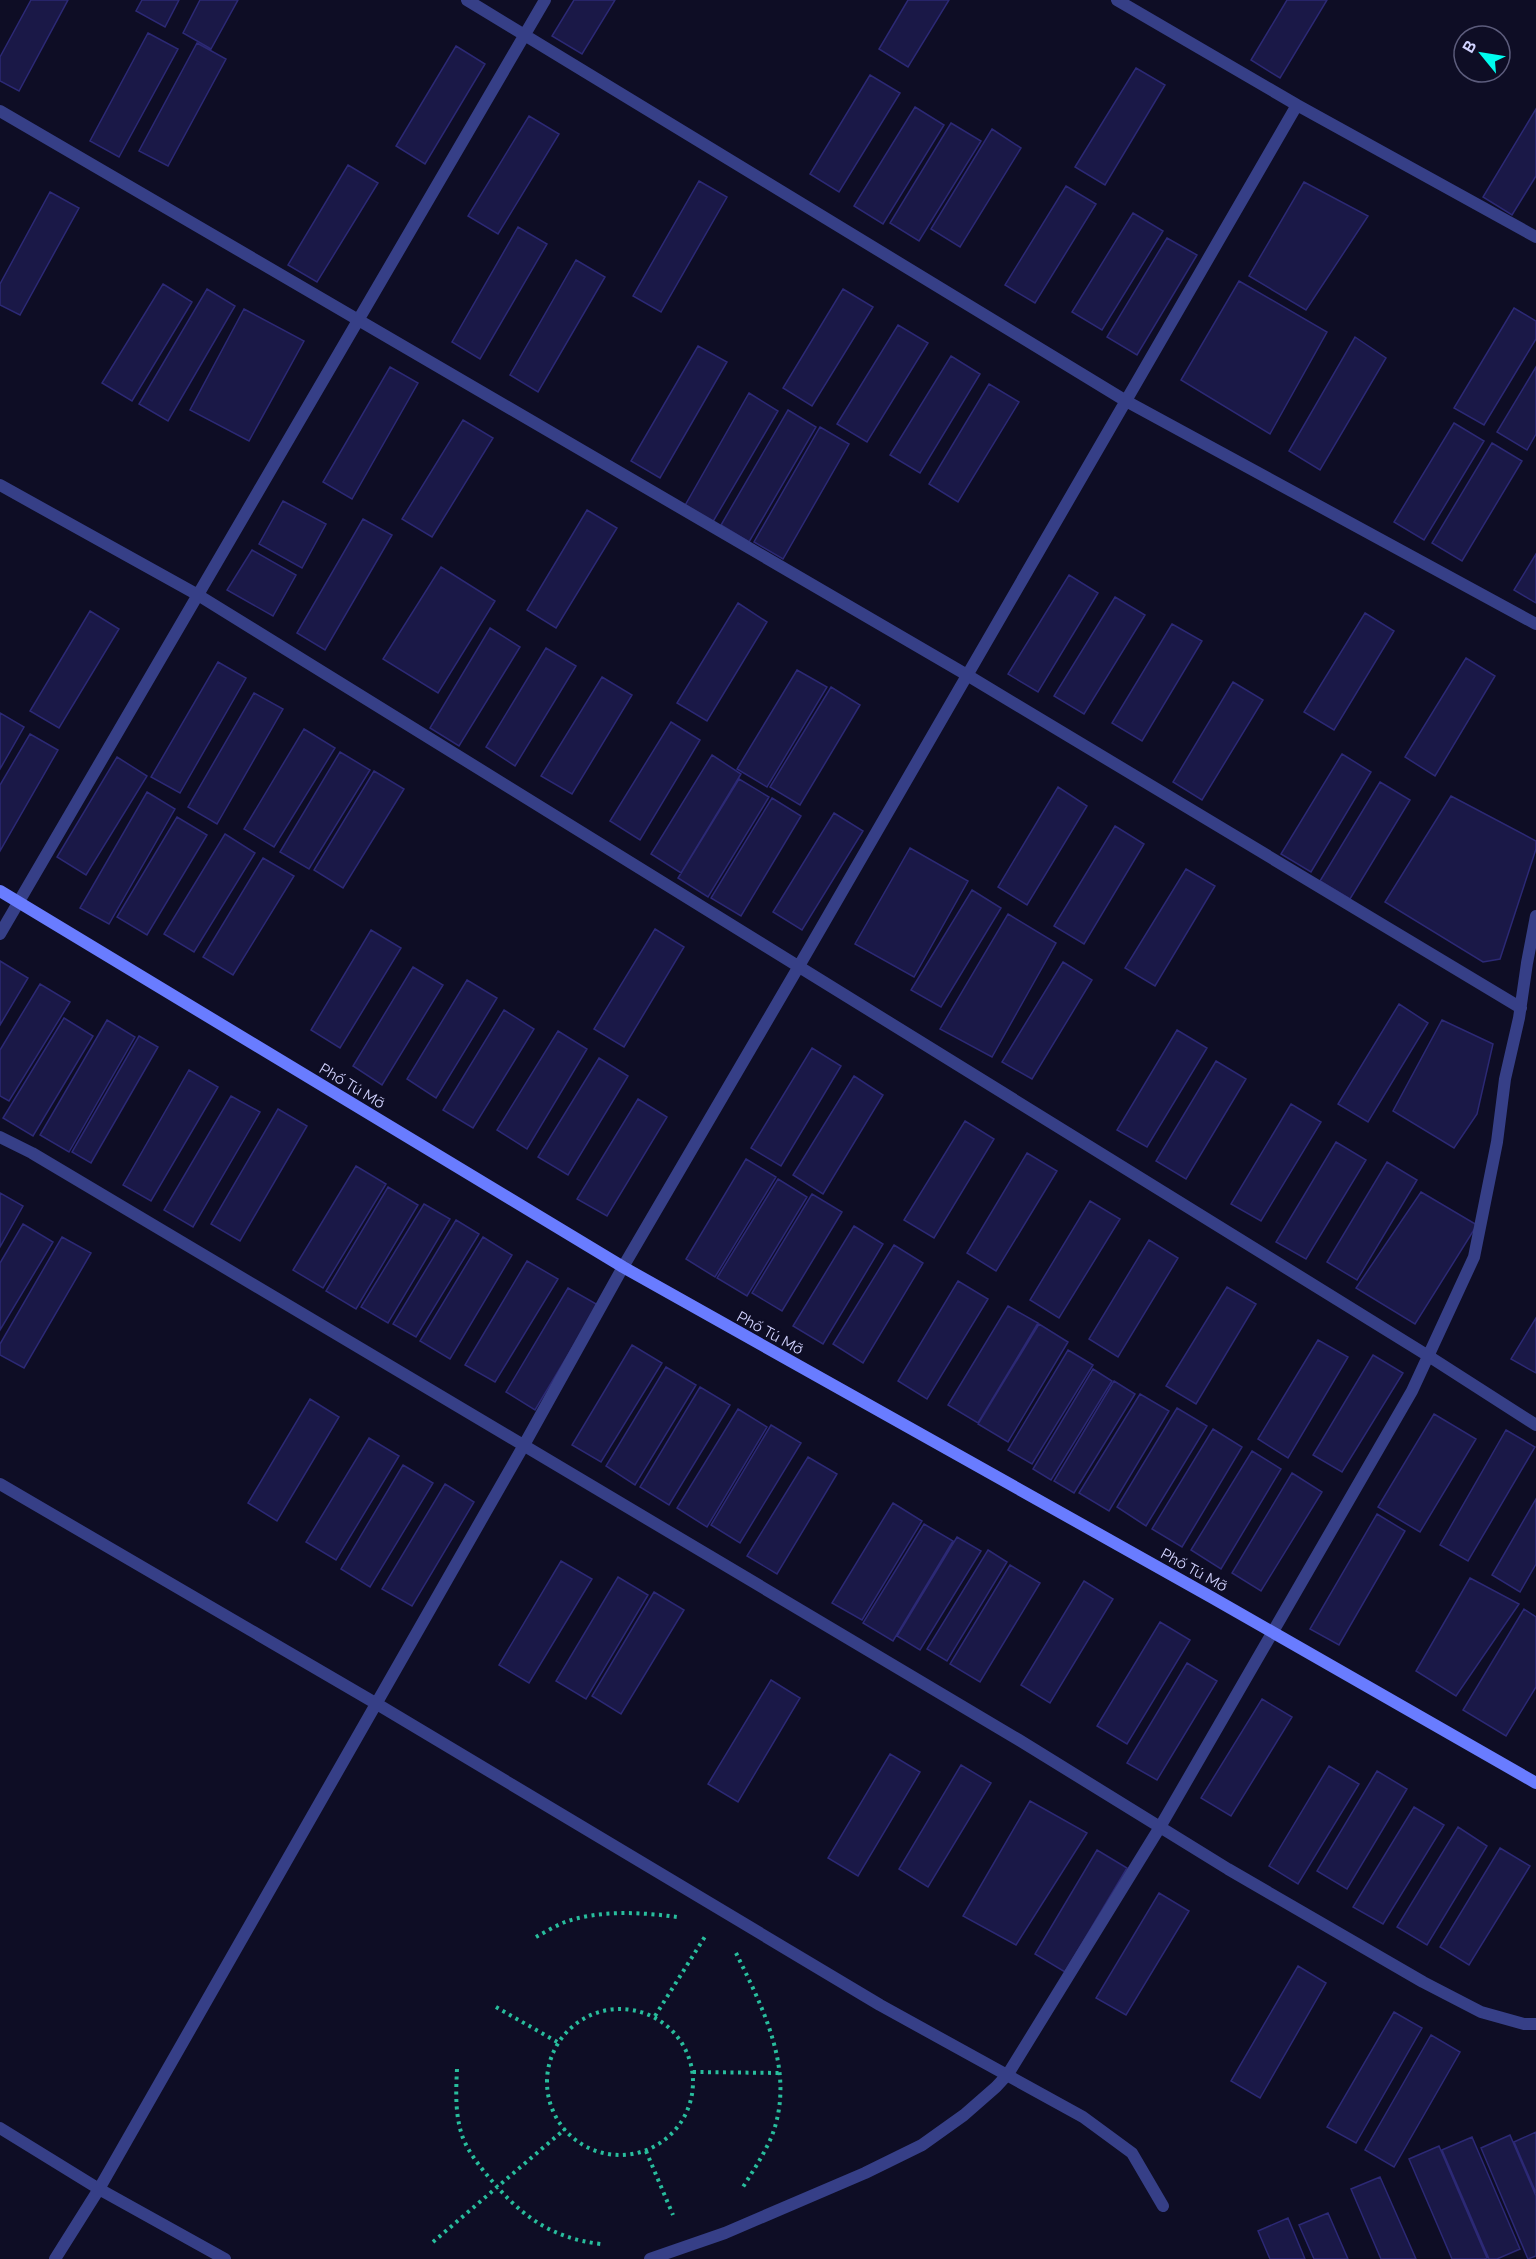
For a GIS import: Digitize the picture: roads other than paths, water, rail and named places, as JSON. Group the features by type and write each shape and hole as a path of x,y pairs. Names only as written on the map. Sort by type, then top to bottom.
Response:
{"main road":[{"name":"Phố Tú Mỡ","path":"0,891 622,1268 1536,1783"}],"street":[{"path":"467,0 1126,401 1536,624"},
{"path":"0,934 546,0"},
{"path":"1117,0 1297,105 1536,237"},
{"path":"55,2259 99,2189 377,1704 622,1268 1297,105"},
{"path":"0,111 967,675 1521,1008"},
{"path":"0,485 198,595 1430,1357 1536,1425"},
{"path":"650,2259 725,2233 865,2173 922,2145 964,2115 1008,2074 1160,1827 1430,1357 1474,1257 1497,1142 1505,1079 1531,963 1536,916"},
{"path":"0,1137 32,1153 524,1445 1019,1740 1228,1869 1423,1982 1481,2012 1524,2024 1536,2024"},
{"path":"0,1484 377,1704 880,2005 1083,2117 1132,2153 1163,2206"},
{"path":"0,2128 99,2189 225,2259"}]}
